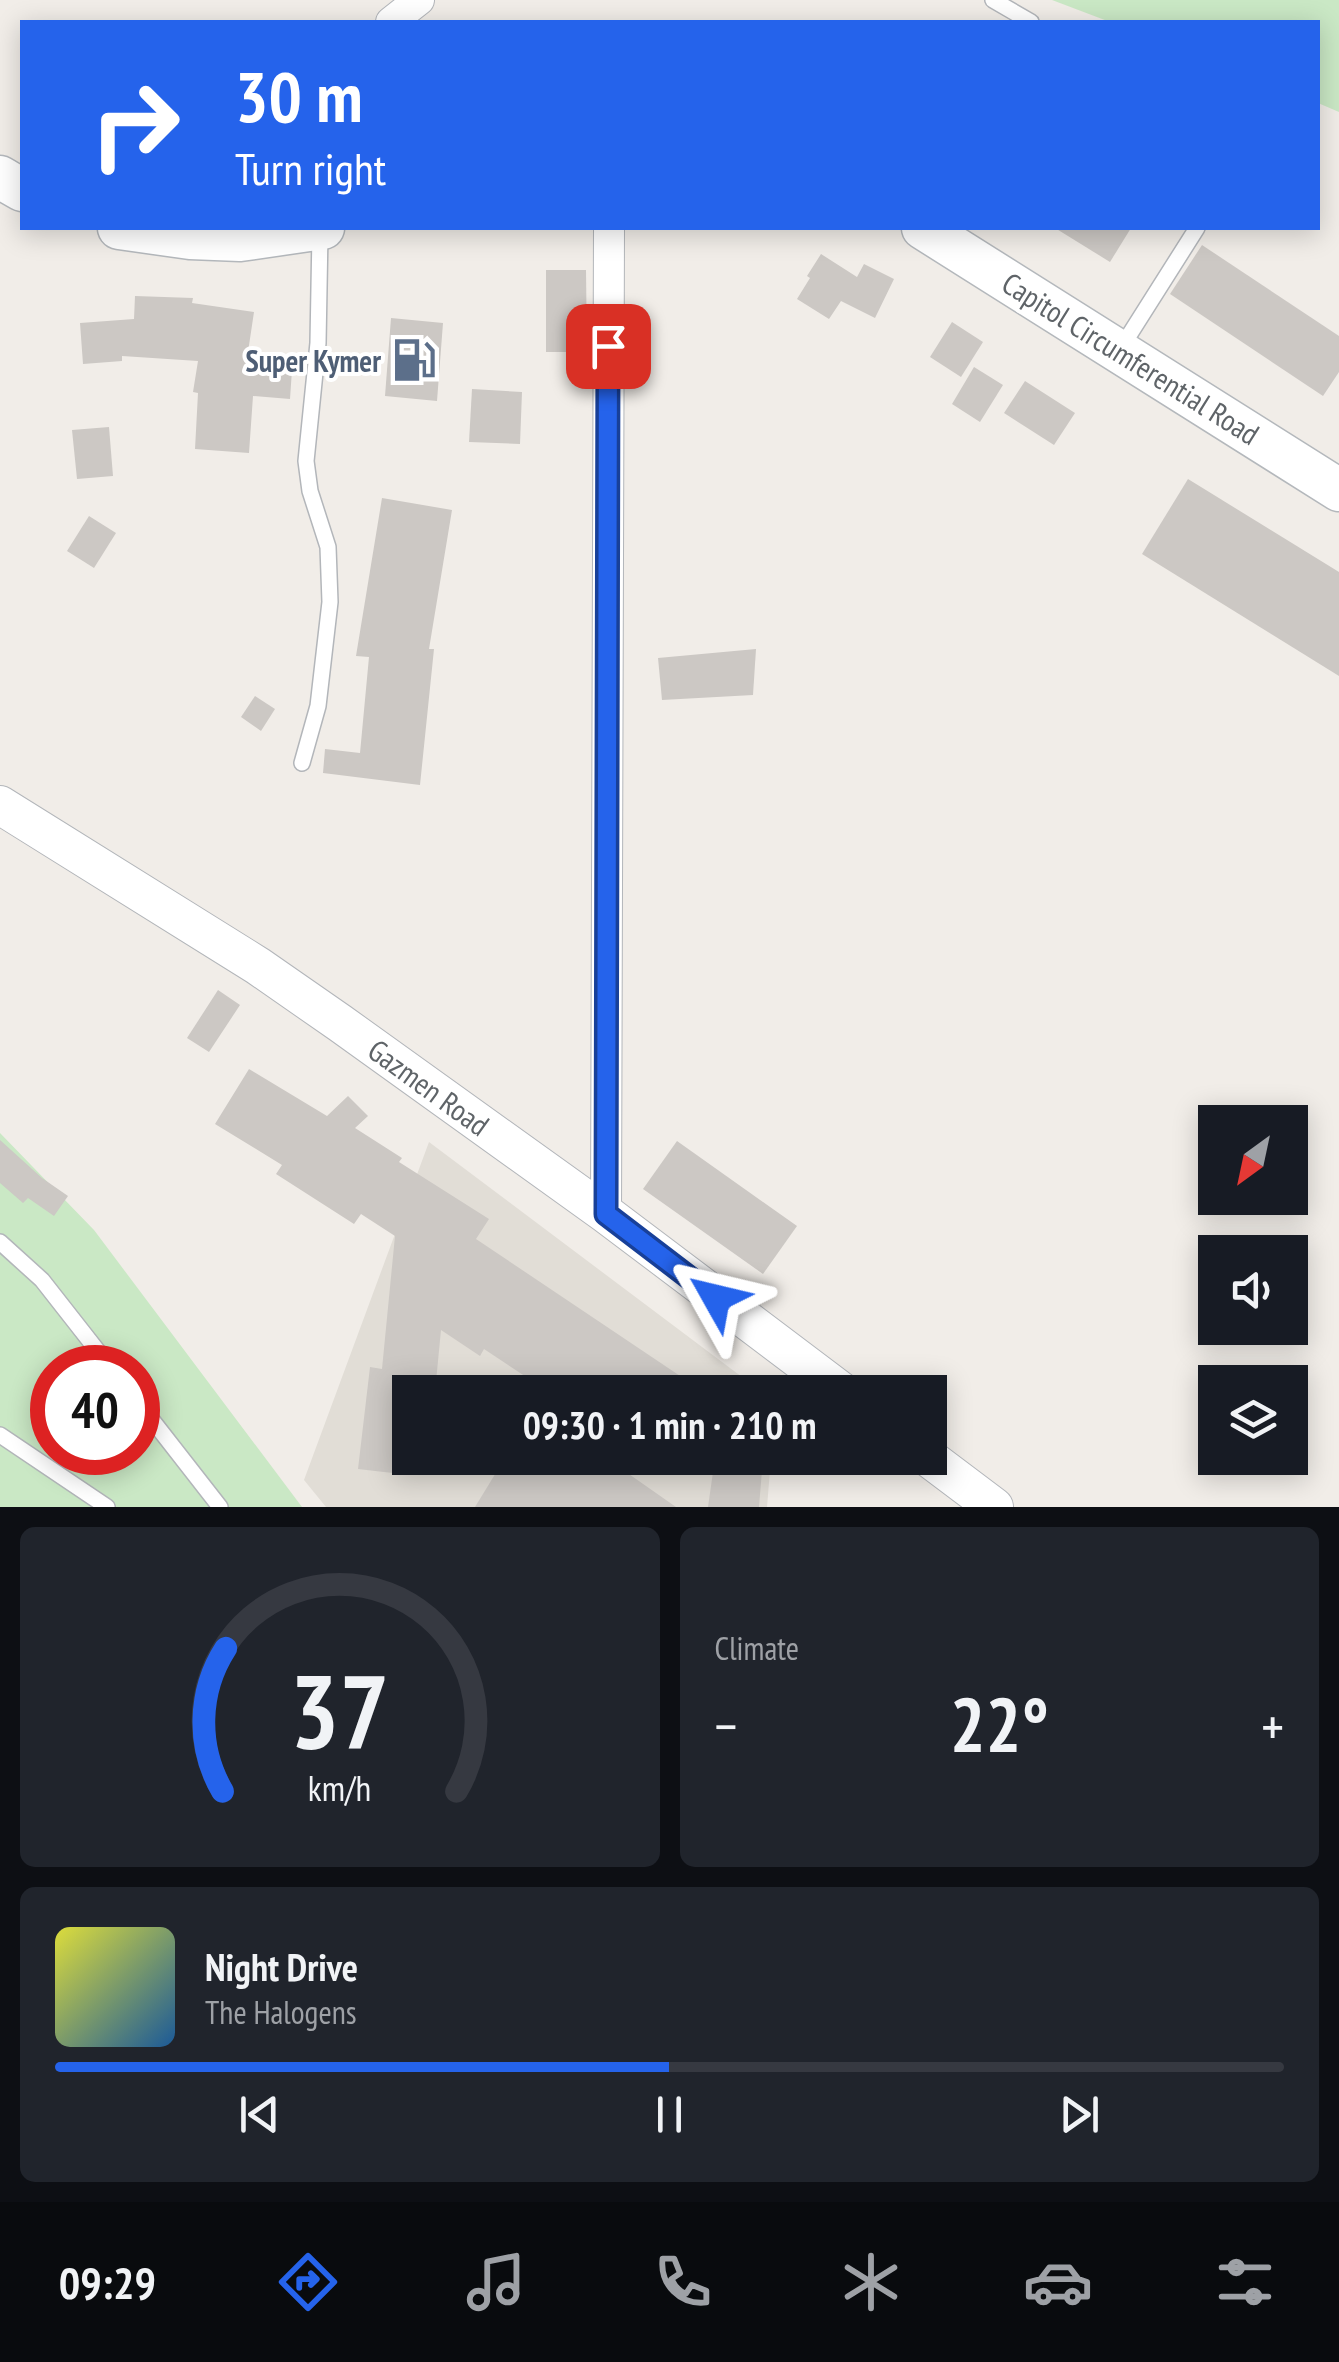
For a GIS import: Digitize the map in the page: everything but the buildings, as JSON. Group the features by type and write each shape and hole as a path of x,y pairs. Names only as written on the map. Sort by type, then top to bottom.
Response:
{"main road":[{"path":"133,230 240,240 308,230"},
{"name":"Capitol Circumferential Road","path":"947,236 1118,352 1339,490"}],"street":[{"path":"393,20 418,0"},
{"path":"606,1214 608,230"},
{"name":"Gazmen Road","path":"0,805 258,966 606,1214 819,1375"},
{"path":"947,1472 994,1507"}],"lane":[{"path":"993,0 1028,20"},
{"path":"302,762 318,706 330,602 328,546 310,491 306,461 318,344 322,230"},
{"path":"1118,352 1191,230"},
{"path":"0,1242 42,1280 93,1345"},
{"path":"160,1430 220,1507"},
{"path":"0,1435 107,1507"}],"shaded area":[{"path":"429,1142 739,1375 392,1375 392,1475 770,1475 767,1507 326,1507 304,1480"}],"green space":[{"path":"1052,0 1339,0 1339,112 1320,104 1320,20 1105,20"},
{"path":"0,1133 94,1230 302,1507 0,1507"}],"place":[{"name":"Super Kymer","path":"414,360"}],"route":[{"path":"608,346 606,1214 716,1298"}]}
